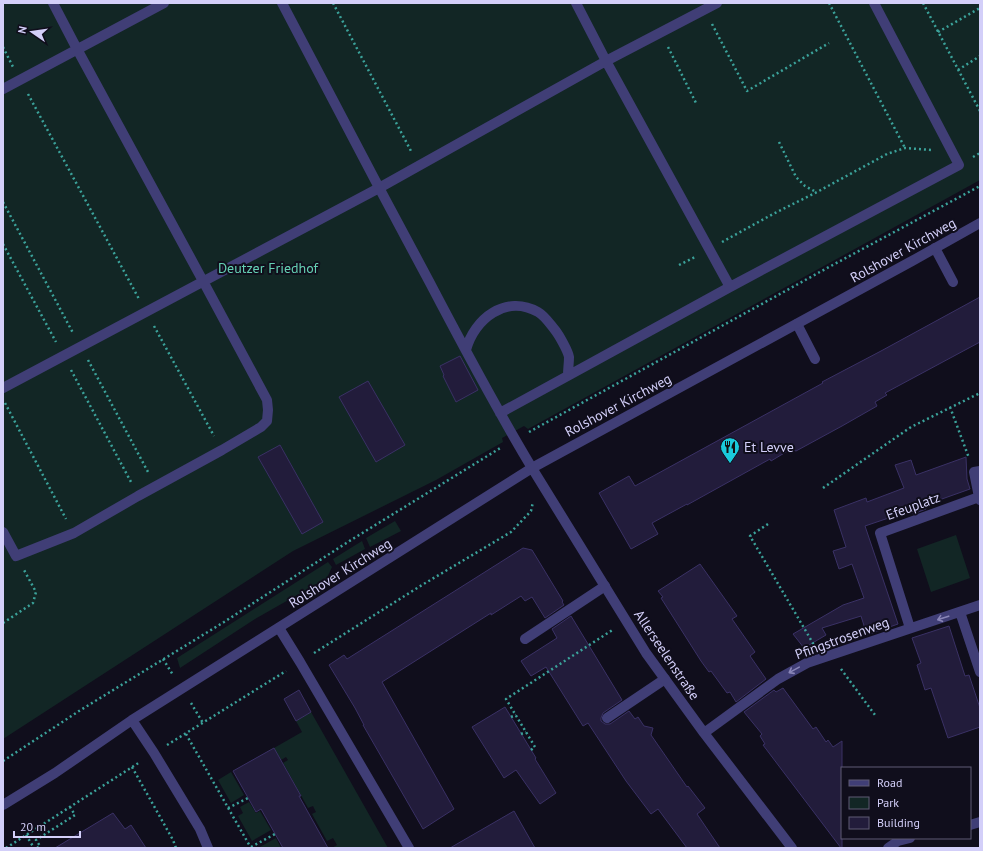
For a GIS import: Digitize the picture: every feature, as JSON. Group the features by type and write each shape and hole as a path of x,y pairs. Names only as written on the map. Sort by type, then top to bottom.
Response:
{"street":[{"path":"3,532 16,556 74,533 261,428 267,421 267,400 53,3"},
{"path":"3,89 164,3"},
{"path":"282,3 379,188 500,413 730,287 959,165 874,3"},
{"path":"576,3 606,61 730,287"},
{"path":"3,388 379,188 606,61 717,3"},
{"name":"Rolshover Kirchweg","path":"3,805 55,773 132,720 532,468 980,223"},
{"path":"935,248 953,282"},
{"path":"466,350 468,341 474,331 490,314 500,309 514,306 527,307 539,313 549,322 558,335 569,355 568,375"},
{"path":"797,324 815,359"},
{"name":"Allerseelenstraße","path":"500,413 532,468 646,653 704,733 792,848"},
{"path":"977,471 979,499"},
{"name":"Efeuplatz","path":"910,628 880,533 979,499"},
{"path":"525,640 605,586"},
{"name":"Pfingstrosenweg","path":"704,733 778,679 807,663 980,605"},
{"path":"960,612 980,672"},
{"path":"279,628 409,848"},
{"path":"607,718 665,679"},
{"path":"132,720 196,822 208,848"},
{"path":"888,848 898,841 906,839"}],"path":[{"path":"333,3 418,166"},
{"path":"829,3 905,148"},
{"path":"923,3 958,70 979,105 980,111"},
{"path":"938,32 980,8"},
{"path":"705,9 748,91 829,43"},
{"path":"660,32 697,104"},
{"path":"3,47 222,450"},
{"path":"958,70 980,56"},
{"path":"779,142 796,177 805,186 817,192"},
{"path":"680,266 773,214 887,154 905,148 952,152"},
{"path":"3,761 79,711 224,622 351,540 515,440 829,267 980,186"},
{"path":"823,488 911,427 980,393"},
{"path":"3,400 74,533"},
{"path":"950,407 977,471"},
{"path":"768,524 750,536 826,657 875,715"},
{"path":"3,623 33,604 36,592 16,556"},
{"path":"531,750 535,747 506,699 627,621"},
{"path":"511,717 516,715"},
{"path":"521,734 526,732"},
{"path":"186,734 251,847 275,834"},
{"path":"132,767 176,848"},
{"path":"228,808 248,798"},
{"path":"26,835 36,848 40,846 36,840 75,815 70,807"}],"green space":[{"name":"Deutzer Friedhof","path":"3,3 980,3 980,180 528,429 524,426 502,438 503,442 436,480 293,551 3,739"},
{"path":"395,521 401,531 370,547 366,538"},
{"path":"956,535 970,578 931,592 917,549"},
{"path":"362,541 365,549 336,565 333,559"},
{"path":"328,562 332,567 327,578 255,619 180,668 177,658"},
{"path":"311,712 388,848 332,848 337,845 333,838 327,841 312,814 316,812 313,806 308,808 283,763 288,760 286,757 281,760 274,748 302,732 296,721"},
{"path":"231,772 244,795 231,803 218,780"},
{"path":"249,802 256,813 260,811 271,830 252,841 238,816 243,813 240,807"},
{"path":"276,838 281,848 258,848"}],"building":[{"path":"980,297 980,342 885,393 887,395 875,402 877,406 842,426 796,451 791,449 771,461 770,459 652,523 658,534 631,549 599,493 629,476 635,486 823,383 822,382"},
{"path":"460,356 478,390 456,402 443,376 444,375 440,366"},
{"path":"368,381 405,445 376,462 339,397"},
{"path":"280,445 323,522 302,534 258,457"},
{"path":"966,457 967,479 970,489 925,505 926,509 913,514 912,510 865,526 898,624 867,635 861,616 822,628 826,635 804,648 793,634 843,605 864,598 852,564 839,569 833,551 846,547 834,510 866,498 867,502 904,488 895,465 911,460 916,475"},
{"path":"523,548 532,550 564,605 545,618 532,597 525,601 521,596 491,615 491,613 382,682 454,809 423,829 329,665 344,655 347,659"},
{"path":"700,564 737,616 732,619 755,652 750,656 766,679 736,702 730,692 727,693 711,671 709,672 701,661 658,591"},
{"path":"571,616 622,700 603,713 601,721 605,724 610,724 629,711 635,719 638,717 644,726 653,728 651,735 687,787 688,786 705,808 697,814 720,848 687,848 658,809 651,814 626,781 588,723 583,726 546,667 531,676 521,661 557,638 552,629"},
{"path":"949,626 965,676 969,675 980,708 980,727 948,738 931,688 925,690 917,665 921,663 912,638"},
{"path":"783,688 813,729 816,727 826,742 828,740 833,747 842,741 842,848 763,745 765,744 760,736 762,734 744,712 774,690 776,692"},
{"path":"299,690 311,712 296,721 284,699"},
{"path":"505,707 556,793 540,804 516,770 504,778 472,727"},
{"path":"274,748 328,848 283,848 261,809 256,812 233,771"},
{"path":"514,811 535,848 450,848"},
{"path":"113,813 125,829 131,825 146,848 55,848"}],"place":[{"name":"Et Levve","path":"730,464"}]}
